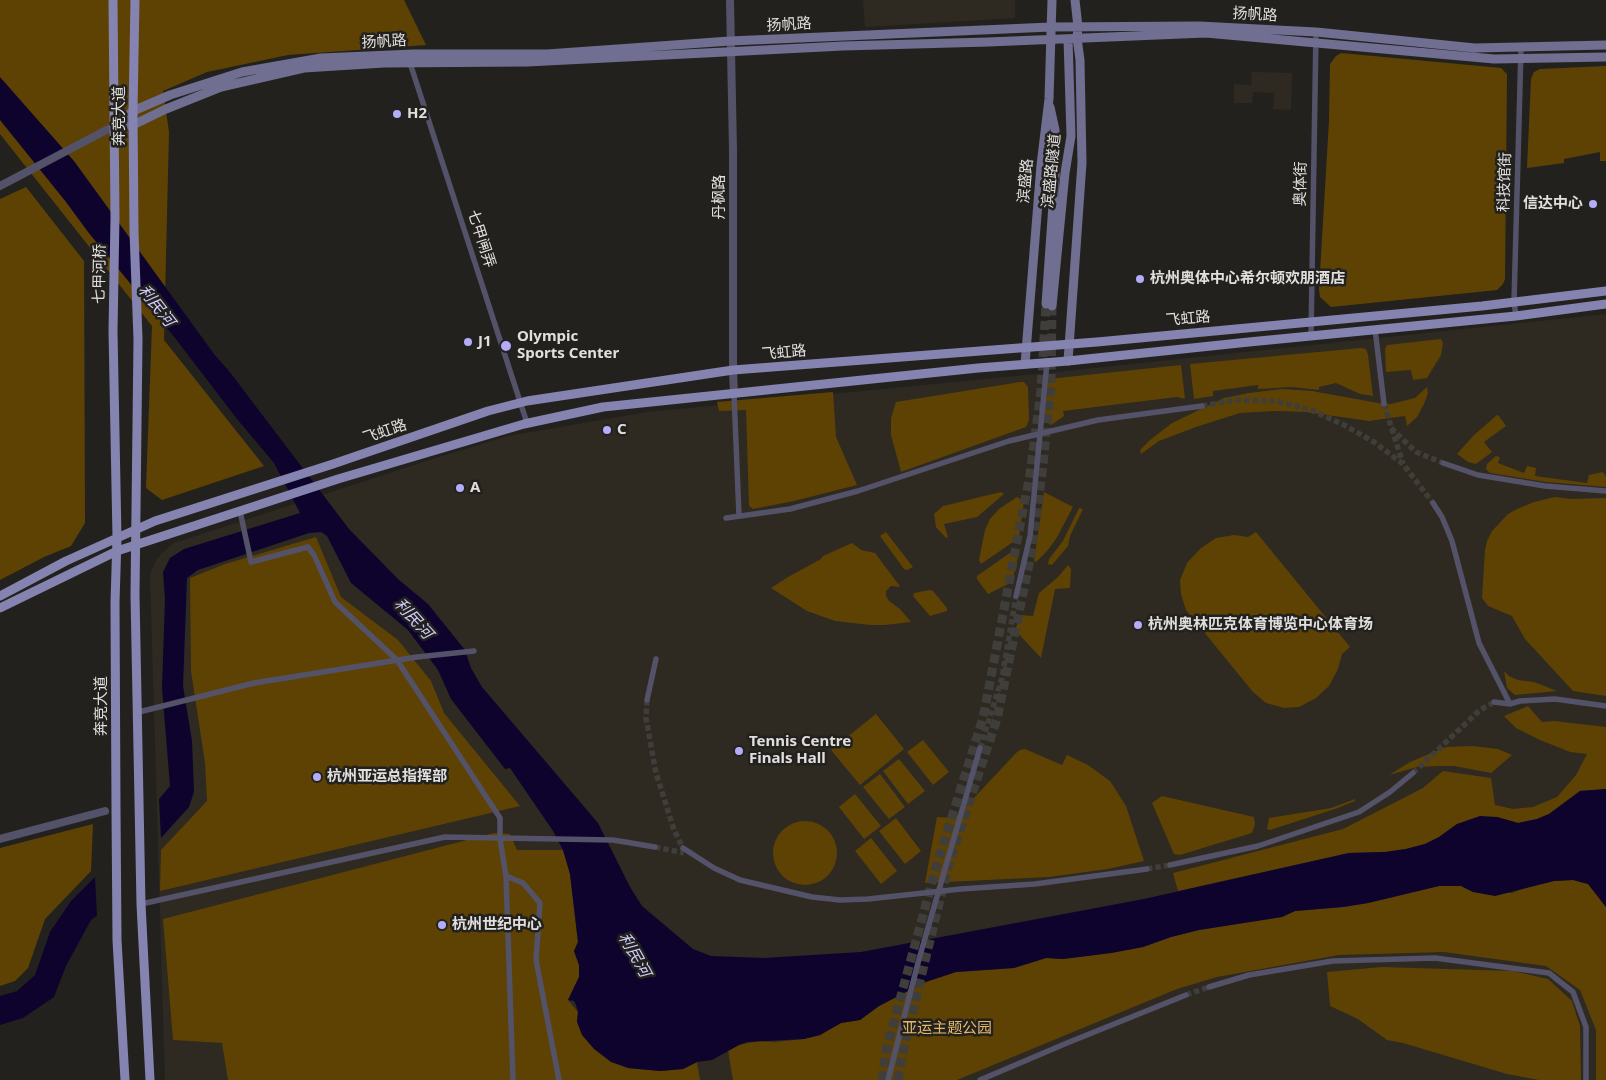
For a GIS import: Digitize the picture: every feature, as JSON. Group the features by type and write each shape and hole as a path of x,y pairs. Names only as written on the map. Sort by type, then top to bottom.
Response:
{"main road":[{"name":"奔竞大道","path":"113,0 115,218"},
{"name":"奔竞大道","path":"134,0 134,232 138,339 135,530"},
{"name":"滨盛路","path":"1025,364 1041,165 1049,99 1052,0"},
{"path":"1068,361 1071,343 1073,281 1082,163 1080,60 1072,39 1078,27 1075,0"},
{"name":"扬帆路","path":"114,126 133,111 170,95 242,72 321,58 414,54 547,54 730,42 1051,26 1198,26 1316,32 1475,48 1521,49 1606,45"},
{"path":"114,126 133,125 166,109 221,87 304,68 410,63 527,62 843,46 1072,39 1206,32 1494,59 1606,57"},
{"name":"滨盛路隧道","path":"1049,99 1055,130 1056,162 1049,305 1070,136 1072,39"},
{"name":"七甲河桥","path":"113,331 115,218"},
{"name":"飞虹路","path":"0,596 66,561 155,521 333,464 488,411 522,403 733,370 1071,343 1514,302 1606,290"},
{"name":"飞虹路","path":"0,608 117,550 135,544 338,479 527,423 603,407 1516,316 1606,304"},
{"name":"奔竞大道","path":"113,331 117,538 115,632 117,940 125,1080"},
{"path":"135,530 141,904 150,1080"}],"street":[{"name":"丹枫路","path":"730,0 734,150 734,394"},
{"name":"奥体街","path":"1311,336 1316,32"},
{"name":"科技馆街","path":"1516,316 1514,302 1521,49"},
{"name":"七甲闸弄","path":"410,63 527,423"},
{"name":"扬帆路","path":"0,186 114,126"},
{"path":"1375,329 1384,404"},
{"path":"1016,596 1030,536 1046,363"},
{"path":"734,394 739,516"},
{"path":"726,518 790,509 858,491 1009,441 1098,420 1202,406"},
{"path":"1443,462 1478,475 1545,486 1606,492"},
{"path":"1433,503 1442,517 1452,541 1479,642 1510,704"},
{"path":"240,511 251,562 308,547 314,555 334,602 397,660 500,818 500,839 506,876 514,1080"},
{"path":"139,712 254,683 417,656 474,651"},
{"path":"647,700 656,659"},
{"path":"1494,702 1510,704 1520,701 1556,699 1606,706"},
{"path":"888,1080 919,959 980,748"},
{"path":"1170,865 1258,846 1359,812 1413,774"},
{"path":"0,839 105,811"},
{"path":"141,904 445,837 613,840 655,847"},
{"path":"684,851 740,880 812,897 840,900 868,899 960,888 1035,884 1147,869"},
{"path":"506,876 523,883 540,903 536,960 559,1080"},
{"path":"1208,987 1250,975 1333,961 1435,958 1549,973 1573,992 1586,1027 1586,1080"},
{"path":"980,1080 1067,1042 1186,995"}],"shaded area":[{"path":"863,0 1015,0 1015,18 865,27"},
{"path":"1252,72 1292,73 1291,110 1273,109 1274,93 1253,92 1252,103 1234,103 1234,84 1251,85"},
{"path":"1606,314 1606,1080 165,1080 150,575 155,562 161,554 174,543 508,436 648,412 1057,372"}],"green space":[{"path":"0,0 404,0 426,45 288,55 207,72 163,91 169,132 164,340 264,466 162,500 146,488 152,326 0,134"},
{"path":"1341,53 1501,68 1507,74 1505,279 1497,290 1331,307 1320,297 1330,64"},
{"path":"1606,66 1606,161 1600,161 1600,152 1564,159 1564,163 1527,168 1531,79 1534,72 1540,69"},
{"path":"26,187 84,261 85,523 71,546 44,557 0,580 0,199"},
{"path":"1441,339 1443,343 1441,355 1427,378 1413,380 1411,370 1386,372 1385,349 1387,345"},
{"path":"1366,349 1368,355 1373,396 1360,394 1336,383 1319,387 1319,390 1292,387 1258,389 1258,385 1213,391 1213,396 1194,399 1190,364"},
{"path":"1181,365 1185,399 1177,397 1063,411 1064,416 1051,425 1044,420 1048,379"},
{"path":"1024,382 1028,387 1029,420 1026,427 901,472 891,435 891,418 896,402"},
{"path":"1427,387 1428,393 1424,404 1417,417 1407,426 1405,416 1369,421 1306,412 1240,413 1159,441 1141,454 1140,450 1172,423 1224,398 1282,389 1312,391 1391,404 1415,398"},
{"path":"833,392 836,437 857,485 753,509 749,506 746,410 719,411 717,402"},
{"path":"1497,415 1506,426 1484,442 1492,452 1476,464 1468,462 1457,454 1474,435"},
{"path":"1496,456 1500,457 1498,463 1524,473 1527,466 1536,468 1535,476 1587,483 1589,475 1603,472 1606,477 1606,487 1546,482 1490,473 1486,469 1487,464"},
{"path":"1001,492 1004,494 977,517 944,524 948,537 946,538 936,527 934,514 943,506"},
{"path":"1044,492 1073,507 1056,539 1036,562 1034,561"},
{"path":"1017,497 1024,501 1019,538 981,564 979,560 985,530 990,519 999,509"},
{"path":"1555,497 1571,499 1606,498 1606,696 1573,691 1525,639 1512,616 1488,606 1482,598 1485,550 1492,531 1508,514 1517,509 1534,502"},
{"path":"1079,508 1083,509 1070,536 1068,546 1052,565 1048,564 1049,559 1063,541"},
{"path":"886,532 913,567 907,570 904,569 880,536"},
{"path":"1256,532 1350,647 1342,654 1338,669 1329,686 1316,698 1299,707 1284,708 1266,703 1253,692 1186,610 1181,594 1180,580 1187,563 1201,548 1216,538 1234,535 1248,537"},
{"path":"316,537 341,597 398,640 431,681 444,713 520,806 160,891 161,850 207,801 205,763 191,671 190,578 225,564"},
{"path":"852,543 861,550 875,553 899,585 900,587 891,586 886,591 886,596 911,622 870,625 835,621 807,611 771,588 821,559 823,556"},
{"path":"1014,550 1019,553 1012,582 988,594 977,579 977,576"},
{"path":"1068,565 1071,569 1070,588 1055,589 1041,658 1015,630 1021,615 1033,616 1039,593 1058,577"},
{"path":"930,590 947,608 947,611 930,616 913,596 914,593"},
{"path":"1504,671 1509,676 1518,680 1534,682 1557,691 1515,695 1507,688"},
{"path":"1528,706 1542,722 1554,721 1606,727 1606,789 1580,791 1549,814 1537,819 1518,823 1497,817 1457,824 1425,844 1406,849 1385,852 1349,853 1178,891 1173,873 1343,829 1423,788 1443,771 1491,778 1495,805 1513,809 1533,807 1557,797 1576,775 1587,754 1570,752 1540,740 1516,728 1504,716"},
{"path":"876,714 904,749 860,785 831,750"},
{"path":"923,740 949,772 933,785 907,752"},
{"path":"1473,746 1498,749 1512,755 1491,773 1454,766 1441,766 1417,767 1389,775 1410,762 1446,747"},
{"path":"1025,749 1062,765 1067,755 1088,765 1110,781 1126,806 1144,861 1108,869 1049,877 925,883 937,817 952,818 958,815 1016,753"},
{"path":"899,759 925,791 908,804 883,771"},
{"path":"880,774 905,807 889,819 863,787"},
{"path":"855,794 881,826 864,839 839,807"},
{"path":"1162,796 1254,817 1255,824 1252,833 1180,855 1174,854 1152,803"},
{"path":"1355,799 1355,801 1335,809 1270,830 1267,829 1269,818 1331,808"},
{"path":"896,818 921,851 905,864 879,831"},
{"path":"799,821 811,821 828,830 835,841 837,853 835,865 828,876 811,885 799,885 787,880 778,871 773,859 773,847 778,835 787,826"},
{"path":"93,824 91,871 45,919 28,968 15,981 0,986 0,848"},
{"name":"杭州世纪中心","path":"494,833 510,834 517,850 563,850 570,874 578,942 574,951 579,965 579,977 568,1000 578,1012 577,1022 628,1068 660,1071 683,1069 697,1062 700,1080 228,1080 222,1043 173,1040 163,919"},
{"path":"871,838 897,871 881,884 855,851"},
{"name":"亚运主题公园","path":"1573,880 1588,884 1606,907 1606,1080 1596,1080 1596,1030 1580,990 1546,966 1444,952 1339,955 1217,977 1177,989 957,1080 733,1080 728,1050 739,1045 758,1041 774,1042 804,1039 820,1035 841,1023 860,1020 879,1006 924,983 956,972 1014,968 1046,958 1063,959 1111,953 1143,947 1199,930 1282,917 1295,911 1368,903 1439,886 1461,886 1473,892 1512,893 1526,887 1554,881"},
{"path":"1382,967 1513,971 1548,979 1572,1001 1580,1026 1581,1080 1539,1080 1507,1074 1387,1040 1358,1019 1330,1006 1327,972"}],"water":[{"name":"利民河","path":"0,77 74,161 214,354 349,529 398,579 428,604 465,650 471,668 482,687 598,823 630,887 642,906 693,949 711,956 764,958 861,952 1144,899 1349,853 1385,852 1406,849 1425,844 1457,824 1480,816 1497,817 1518,823 1537,819 1549,814 1580,791 1606,789 1606,907 1588,884 1573,880 1554,881 1495,896 1473,892 1461,886 1439,886 1368,903 1295,911 1282,917 1199,930 1143,947 1111,953 1063,959 1046,958 1014,968 956,972 925,982 879,1006 860,1020 841,1023 820,1035 804,1039 747,1042 712,1060 697,1062 683,1069 660,1071 628,1068 611,1062 594,1049 582,1035 577,1022 578,1012 574,1001 568,1000 579,977 579,965 574,951 578,942 570,874 563,850 553,831 510,768 505,769 451,699 438,670 408,630 351,583 327,536 321,532 309,533 198,570 187,578 183,686 192,741 194,792 189,807 161,838 159,799 170,786 162,688 165,599 163,572 170,558 184,549 300,513 274,463 0,120"},
{"path":"95,877 97,916 91,920 66,966 54,997 23,1018 0,1025 0,996 17,991 35,975 50,932 71,901"}],"tunnel":[{"path":"882,1080 887,1047 937,864 983,718 1030,474 1041,391 1046,304"},
{"path":"898,1080 902,1055 949,863 997,719 1031,555 1051,385 1052,306"},
{"path":"1202,406 1235,400 1276,401 1311,410 1344,425 1374,442 1403,464 1433,503"},
{"path":"1384,404 1403,464"},
{"path":"1391,428 1416,452 1443,463"},
{"path":"980,748 1002,678 1016,596"},
{"path":"647,700 646,718 656,773 674,830 683,848"},
{"path":"1413,773 1480,710 1494,702"},
{"path":"655,847 684,853"},
{"path":"1147,869 1170,865"},
{"path":"1186,995 1209,987"}],"place":[{"name":"H2","path":"397,114"},
{"name":"信达中心","path":"1593,204"},
{"name":"杭州奥体中心希尔顿欢朋酒店","path":"1140,279"},
{"name":"J1","path":"468,342"},
{"name":"Olympic Sports Center","path":"506,346"},
{"name":"C","path":"607,430"},
{"name":"A","path":"460,488"},
{"name":"杭州奥林匹克体育博览中心体育场","path":"1138,625"},
{"name":"Tennis Centre Finals Hall","path":"739,751"},
{"name":"杭州亚运总指挥部","path":"317,777"},
{"name":"杭州世纪中心","path":"442,925"}]}
